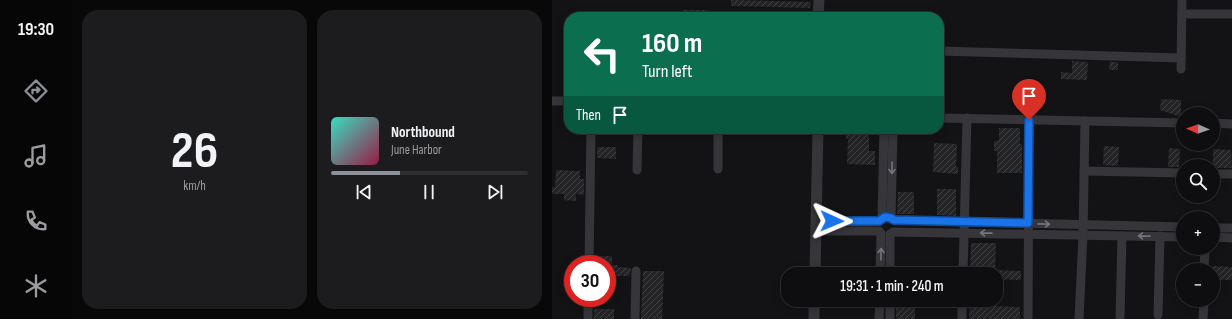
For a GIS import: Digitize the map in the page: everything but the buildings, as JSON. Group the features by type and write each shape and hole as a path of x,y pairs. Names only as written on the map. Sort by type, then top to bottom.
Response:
{"street":[{"path":"818,12 819,0"},
{"path":"1181,69 1182,0"},
{"path":"1182,14 1232,14"},
{"path":"944,51 1181,58"},
{"path":"552,101 564,101"},
{"path":"944,118 1176,123"},
{"path":"963,267 963,222 967,118"},
{"path":"1028,319 1029,120"},
{"path":"1079,319 1083,235 1085,121"},
{"path":"1220,123 1232,124"},
{"path":"589,255 591,134"},
{"path":"637,170 638,134"},
{"path":"718,134 718,169"},
{"path":"815,267 818,134"},
{"path":"884,134 886,226 889,267"},
{"path":"881,267 886,226 893,134"},
{"path":"1084,171 1176,173"},
{"path":"1220,174 1232,174"},
{"path":"816,226 886,226 963,222 1176,227"},
{"path":"886,226 964,233 1176,237"},
{"path":"1220,228 1232,228"},
{"path":"1120,317 1122,236"},
{"path":"1158,315 1160,236"},
{"path":"1220,237 1232,238"},
{"path":"635,319 636,271"},
{"path":"588,307 588,319"},
{"path":"814,307 814,319"},
{"path":"879,319 880,307"},
{"path":"890,307 890,319"},
{"path":"962,307 962,319"},
{"path":"1203,319 1204,307"}],"route":[{"path":"832,221 879,221 882,218 888,217 894,220 1028,223 1029,120"}]}
